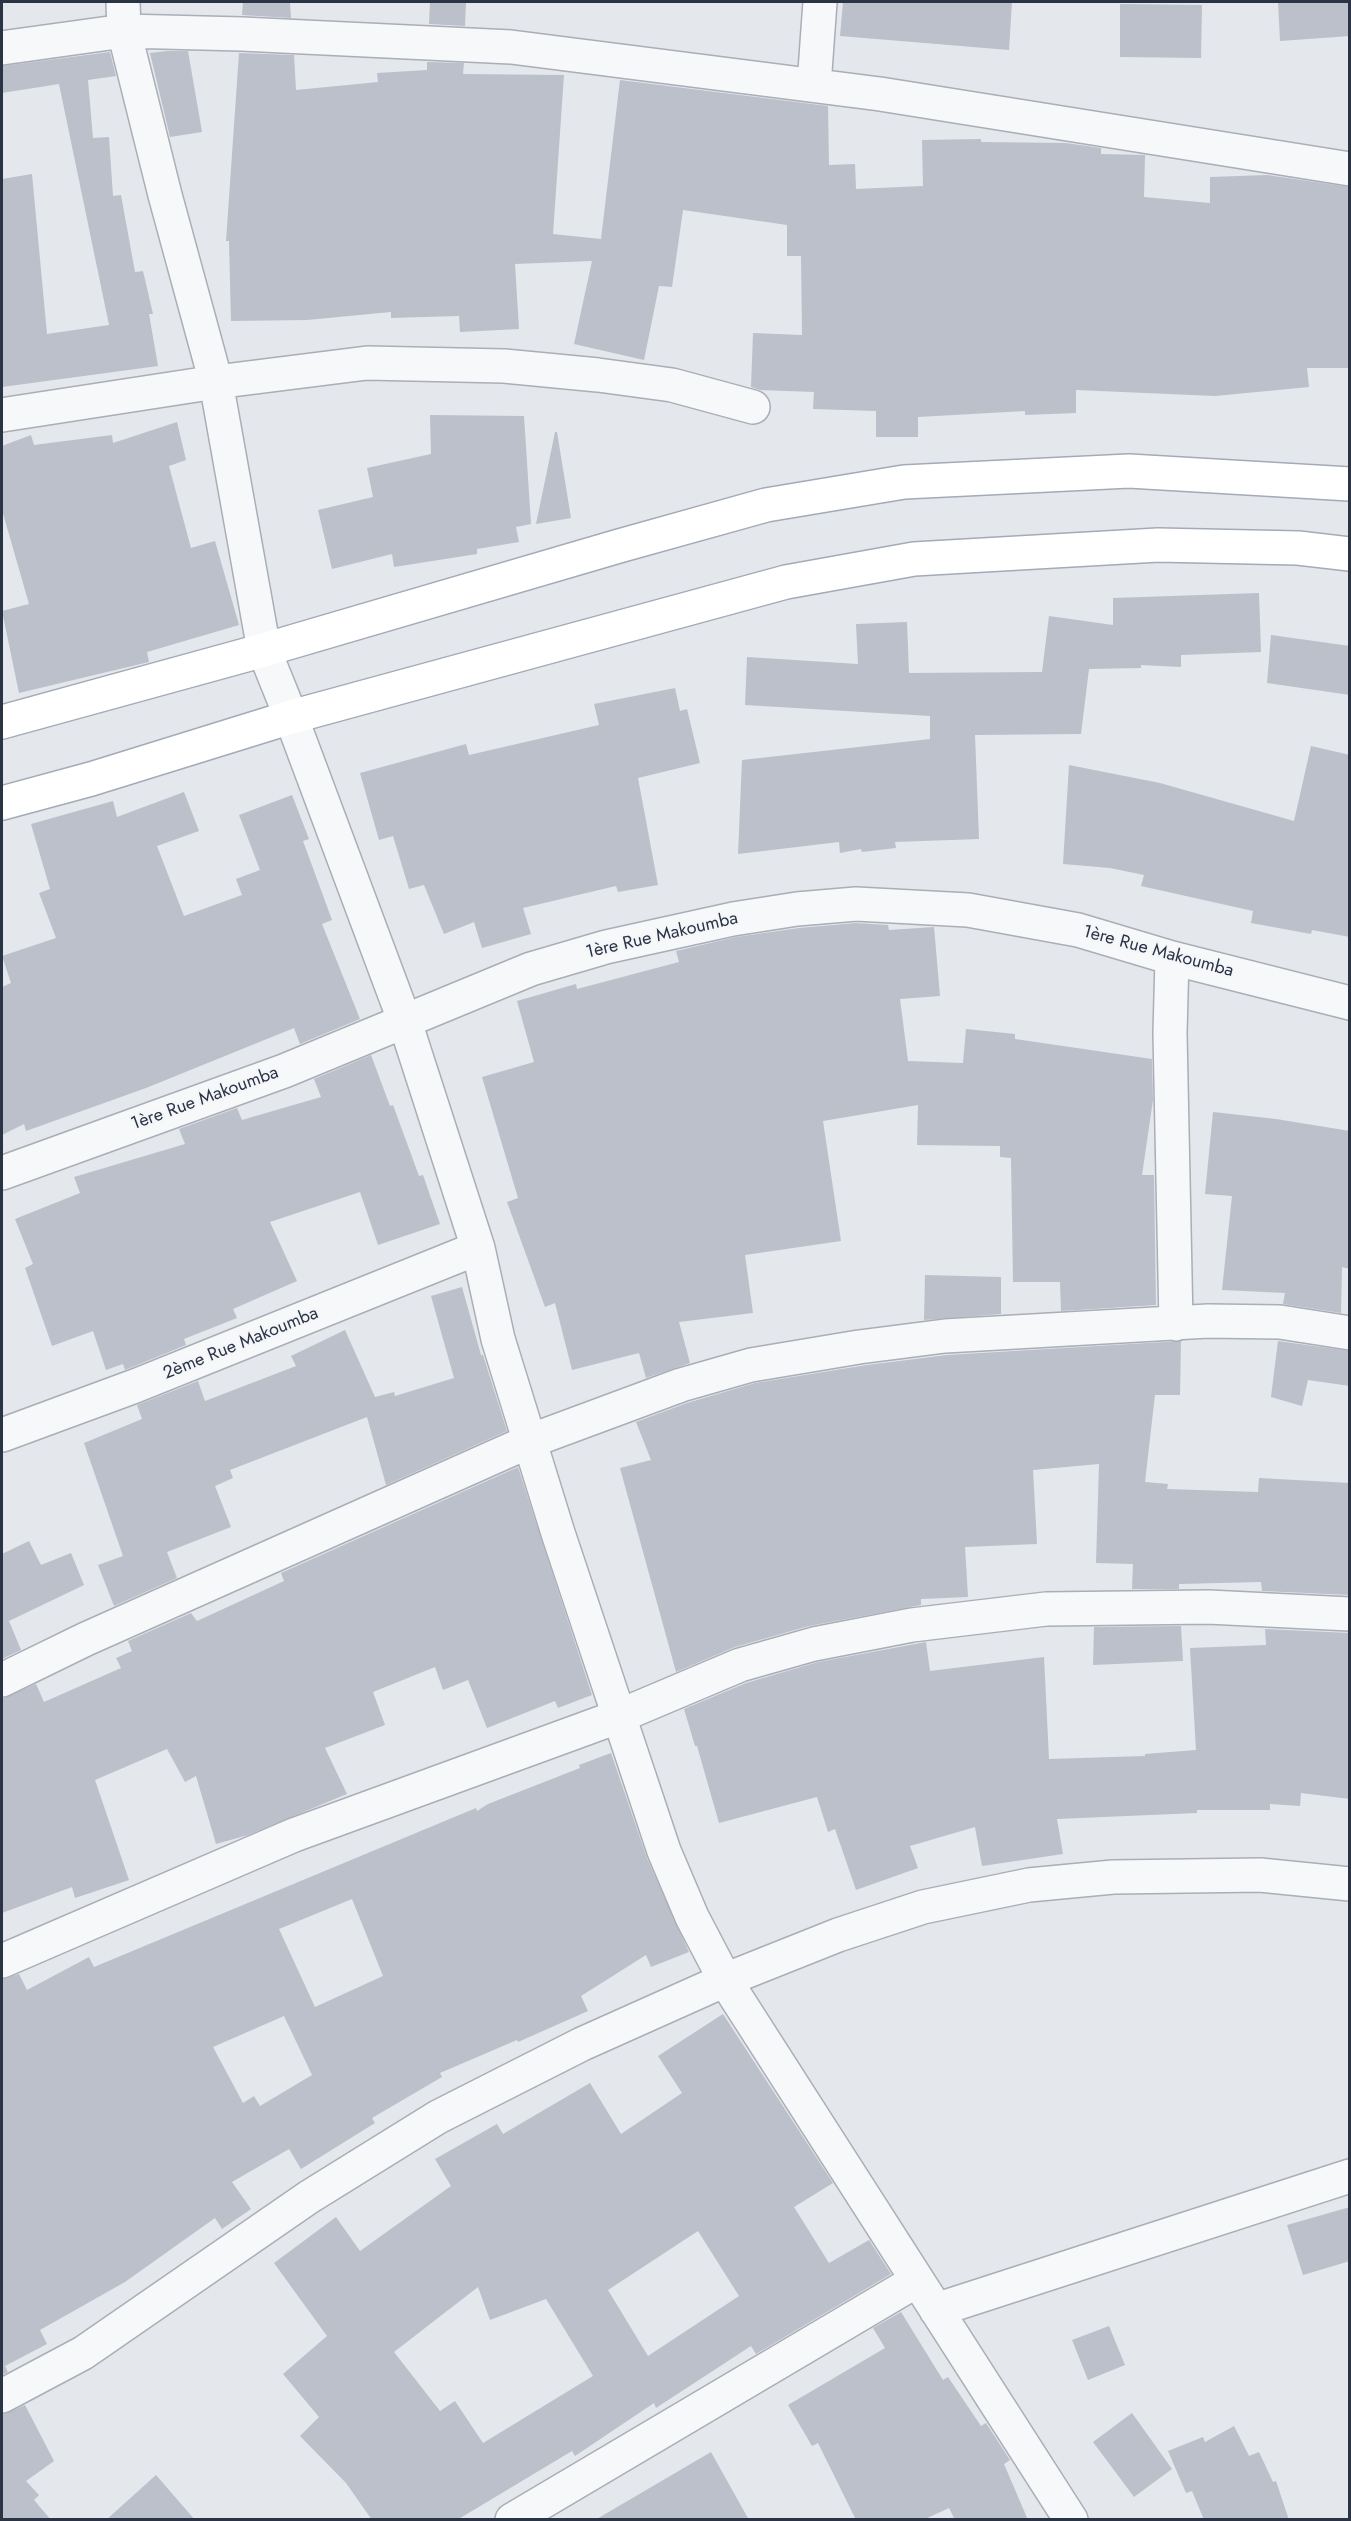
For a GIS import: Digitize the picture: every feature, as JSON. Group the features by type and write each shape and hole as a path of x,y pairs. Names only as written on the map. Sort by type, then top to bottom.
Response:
{"main road":[{"path":"2,722 264,650 607,549 766,505 904,482 1129,471 1350,484"},
{"path":"2,803 291,717 786,582 914,559 1158,545 1298,548 1350,554"}],"street":[{"path":"814,85 820,2"},
{"path":"124,16 165,195 216,382 264,650 405,1022 478,1248 498,1339 617,1717 664,1851 692,1917 725,1980 1071,2520"},
{"path":"2,48 124,16 242,34 511,47 814,85 1350,169"},
{"path":"2,414 216,382 367,363 504,366 672,385 753,407"},
{"name":"1ère Rue Makoumba","path":"2,1173 248,1085 531,969 606,946 733,919 797,909 856,904 968,910 1078,930 1172,958 1350,1003"},
{"path":"1172,958 1170,1033 1176,1324"},
{"name":"2ème Rue Makoumba","path":"2,1435 145,1382 478,1248"},
{"path":"2,1680 86,1639 530,1441 681,1385 751,1365 859,1347 945,1336 1208,1321 1280,1322 1350,1334"},
{"path":"2,1961 294,1835 617,1717 740,1665 814,1644 912,1625 1046,1610 1208,1608 1350,1614"},
{"path":"2,2396 83,2353 309,2197 438,2117 582,2044 725,1980 838,1935 923,1907 1029,1885 1113,1877 1260,1875 1350,1884"},
{"path":"936,2310 1350,2176"},
{"path":"512,2520 916,2281"}],"building":[{"path":"243,2 290,2 291,18 242,15"},
{"path":"430,2 466,2 465,26 429,24"},
{"path":"843,2 1012,2 1009,50 840,36"},
{"path":"1278,2 1350,2 1350,36 1280,41"},
{"path":"1120,4 1202,5 1201,58 1120,57"},
{"path":"188,51 202,132 170,137 150,53"},
{"path":"110,52 116,76 88,80 93,138 109,137 113,196 121,195 135,272 143,271 153,314 149,314 158,366 2,387 2,179 32,174 47,334 109,325 59,84 2,93 2,66"},
{"path":"239,53 294,55 296,90 378,82 377,73 427,70 427,62 464,63 463,74 564,75 553,234 601,239 620,80 828,106 829,165 855,164 856,189 923,186 922,140 981,139 981,142 1066,143 1101,148 1101,154 1145,155 1144,197 1210,203 1210,177 1267,175 1350,187 1350,368 1307,368 1309,387 1215,396 1076,390 1076,413 1025,415 1025,411 918,417 918,437 876,437 876,411 813,409 814,392 760,390 751,387 753,333 802,335 801,256 787,256 787,225 683,210 672,287 659,286 644,360 574,344 592,261 515,264 519,329 460,332 459,316 391,318 391,312 307,320 231,321 229,241 226,241"},
{"path":"430,415 524,416 531,524 516,527 519,542 477,549 477,554 394,567 392,554 332,569 318,510 373,497 367,468 431,454"},
{"path":"177,422 186,460 169,466 191,548 215,541 239,625 147,652 149,662 19,693 2,611 29,604 2,510 2,446 31,435 34,445 112,435 113,443"},
{"path":"555,432 557,432 571,518 536,524"},
{"path":"1259,593 1261,652 1181,655 1181,667 1141,665 1141,668 1089,669 1081,734 975,735 979,839 895,842 896,848 862,852 861,849 840,853 839,842 738,854 742,760 930,739 930,716 745,705 747,657 858,664 856,624 907,622 909,673 1042,672 1049,616 1113,625 1113,598"},
{"path":"1271,635 1350,646 1350,695 1267,683"},
{"path":"675,688 680,711 687,709 700,763 638,778 658,885 618,892 616,886 523,908 531,934 482,948 474,922 444,934 424,885 409,889 393,836 379,840 360,773 466,744 469,755 599,725 594,704"},
{"path":"1311,746 1350,755 1350,937 1312,930 1311,934 1251,923 1253,911 1141,886 1144,875 1110,868 1063,864 1069,765 1160,783 1294,821"},
{"path":"184,792 199,831 157,846 184,916 242,895 236,879 260,870 239,815 292,795 309,839 303,841 332,920 322,924 360,1019 300,1044 294,1028 146,1088 26,1131 24,1124 2,1135 2,987 11,983 2,956 56,938 39,893 50,889 31,824 113,801 117,817"},
{"path":"856,923 888,925 889,930 934,927 940,996 900,999 908,1061 963,1063 966,1029 1015,1034 1015,1039 1152,1059 1153,1100 1142,1175 1154,1175 1156,1305 1061,1311 1060,1282 1013,1282 1011,1158 1000,1157 1000,1146 917,1145 918,1105 823,1121 841,1241 745,1255 753,1313 679,1322 690,1363 646,1378 639,1353 572,1370 555,1303 545,1307 507,1202 518,1198 482,1077 534,1062 517,1001 576,984 577,989 679,962 676,951 736,937"},
{"path":"371,1055 390,1106 393,1105 419,1176 423,1175 440,1224 378,1245 360,1192 270,1222 297,1281 233,1309 237,1318 184,1339 186,1345 125,1370 123,1364 106,1370 93,1331 52,1346 25,1268 33,1264 15,1219 80,1193 74,1177 185,1144 179,1129 237,1108 242,1120 321,1097 314,1079"},
{"path":"1213,1112 1350,1131 1350,1269 1342,1267 1341,1313 1283,1304 1285,1293 1222,1290 1232,1196 1205,1194"},
{"path":"925,1275 1001,1277 1001,1314 924,1320"},
{"path":"462,1287 481,1355 483,1355 507,1431 386,1485 367,1417 230,1470 233,1478 215,1486 231,1527 167,1552 177,1578 114,1606 98,1565 123,1556 84,1443 142,1419 137,1405 198,1381 205,1401 296,1366 291,1356 345,1330 375,1397 394,1392 395,1396 454,1378 431,1296"},
{"path":"1181,1341 1180,1395 1155,1395 1145,1482 1168,1484 1167,1489 1258,1492 1259,1478 1350,1483 1350,1595 1262,1591 1261,1582 1179,1584 1179,1589 1132,1589 1133,1564 1096,1563 1099,1464 1033,1470 1037,1544 965,1547 968,1597 921,1599 921,1605 809,1626 735,1647 676,1672 620,1468 651,1460 636,1422 687,1403 755,1383 867,1365 947,1355"},
{"path":"1278,1341 1350,1351 1350,1386 1308,1380 1302,1406 1271,1397"},
{"path":"518,1467 592,1695 558,1708 555,1701 487,1728 468,1680 443,1690 435,1667 373,1692 385,1725 325,1748 347,1794 248,1835 216,1844 196,1776 185,1782 167,1749 95,1780 129,1880 75,1898 72,1887 2,1913 2,1699 36,1684 44,1702 121,1668 116,1658 132,1651 128,1641 191,1613 197,1621 284,1581 281,1573"},
{"path":"29,1541 41,1565 71,1553 84,1585 9,1621 21,1650 2,1659 2,1554"},
{"path":"1181,1626 1183,1661 1093,1665 1094,1627"},
{"path":"1265,1629 1350,1633 1350,1799 1301,1793 1300,1806 1270,1804 1270,1810 1197,1810 1197,1813 1057,1819 1063,1854 982,1866 975,1827 910,1846 918,1868 856,1890 835,1829 828,1832 817,1797 719,1823 684,1709 746,1683 818,1662 926,1642 930,1671 1044,1657 1049,1759 1145,1756 1145,1754 1196,1750 1190,1648 1266,1645"},
{"path":"611,1753 647,1858 689,1952 651,1967 646,1955 581,1996 588,2011 440,2073 442,2077 372,2118 375,2123 301,2169 289,2149 232,2182 251,2209 222,2229 215,2218 125,2282 40,2330 47,2344 5,2366 8,2372 2,2375 2,1979 19,1974 27,1990 89,1957 94,1967 476,1808 477,1811 488,1804 580,1768 579,1765","holes":["352,1899 383,1976 315,2007 279,1929","284,2016 312,2075 260,2106 254,2096 243,2103 213,2047"]},
{"path":"723,2014 833,2183 794,2207 829,2263 869,2240 891,2274 756,2354 751,2346 656,2408 654,2403 575,2456 572,2451 457,2520 372,2520 346,2483 300,2436 319,2417 283,2374 327,2336 274,2263 336,2217 360,2251 451,2186 435,2159 497,2124 503,2134 590,2083 621,2134 682,2093 658,2056","holes":["698,2231 739,2296 648,2356 608,2290","478,2287 490,2320 546,2299 593,2376 483,2443 455,2401 440,2411 394,2352"]},
{"path":"1350,2207 1350,2261 1303,2275 1287,2225"},
{"path":"901,2312 943,2380 948,2377 981,2426 986,2423 1010,2460 1004,2464 1028,2520 955,2520 949,2508 923,2520 856,2520 818,2443 812,2446 788,2405 885,2348 873,2328"},
{"path":"1109,2326 1125,2365 1088,2380 1072,2340"},
{"path":"25,2405 54,2461 26,2481 39,2495 34,2500 51,2520 2,2520 2,2415"},
{"path":"1132,2413 1172,2469 1134,2497 1093,2442"},
{"path":"1234,2426 1249,2456 1259,2452 1273,2482 1276,2481 1289,2520 1204,2520 1192,2491 1186,2493 1168,2451 1203,2437 1205,2442"},
{"path":"711,2452 749,2520 595,2520"},
{"path":"156,2475 195,2520 106,2520"}]}
